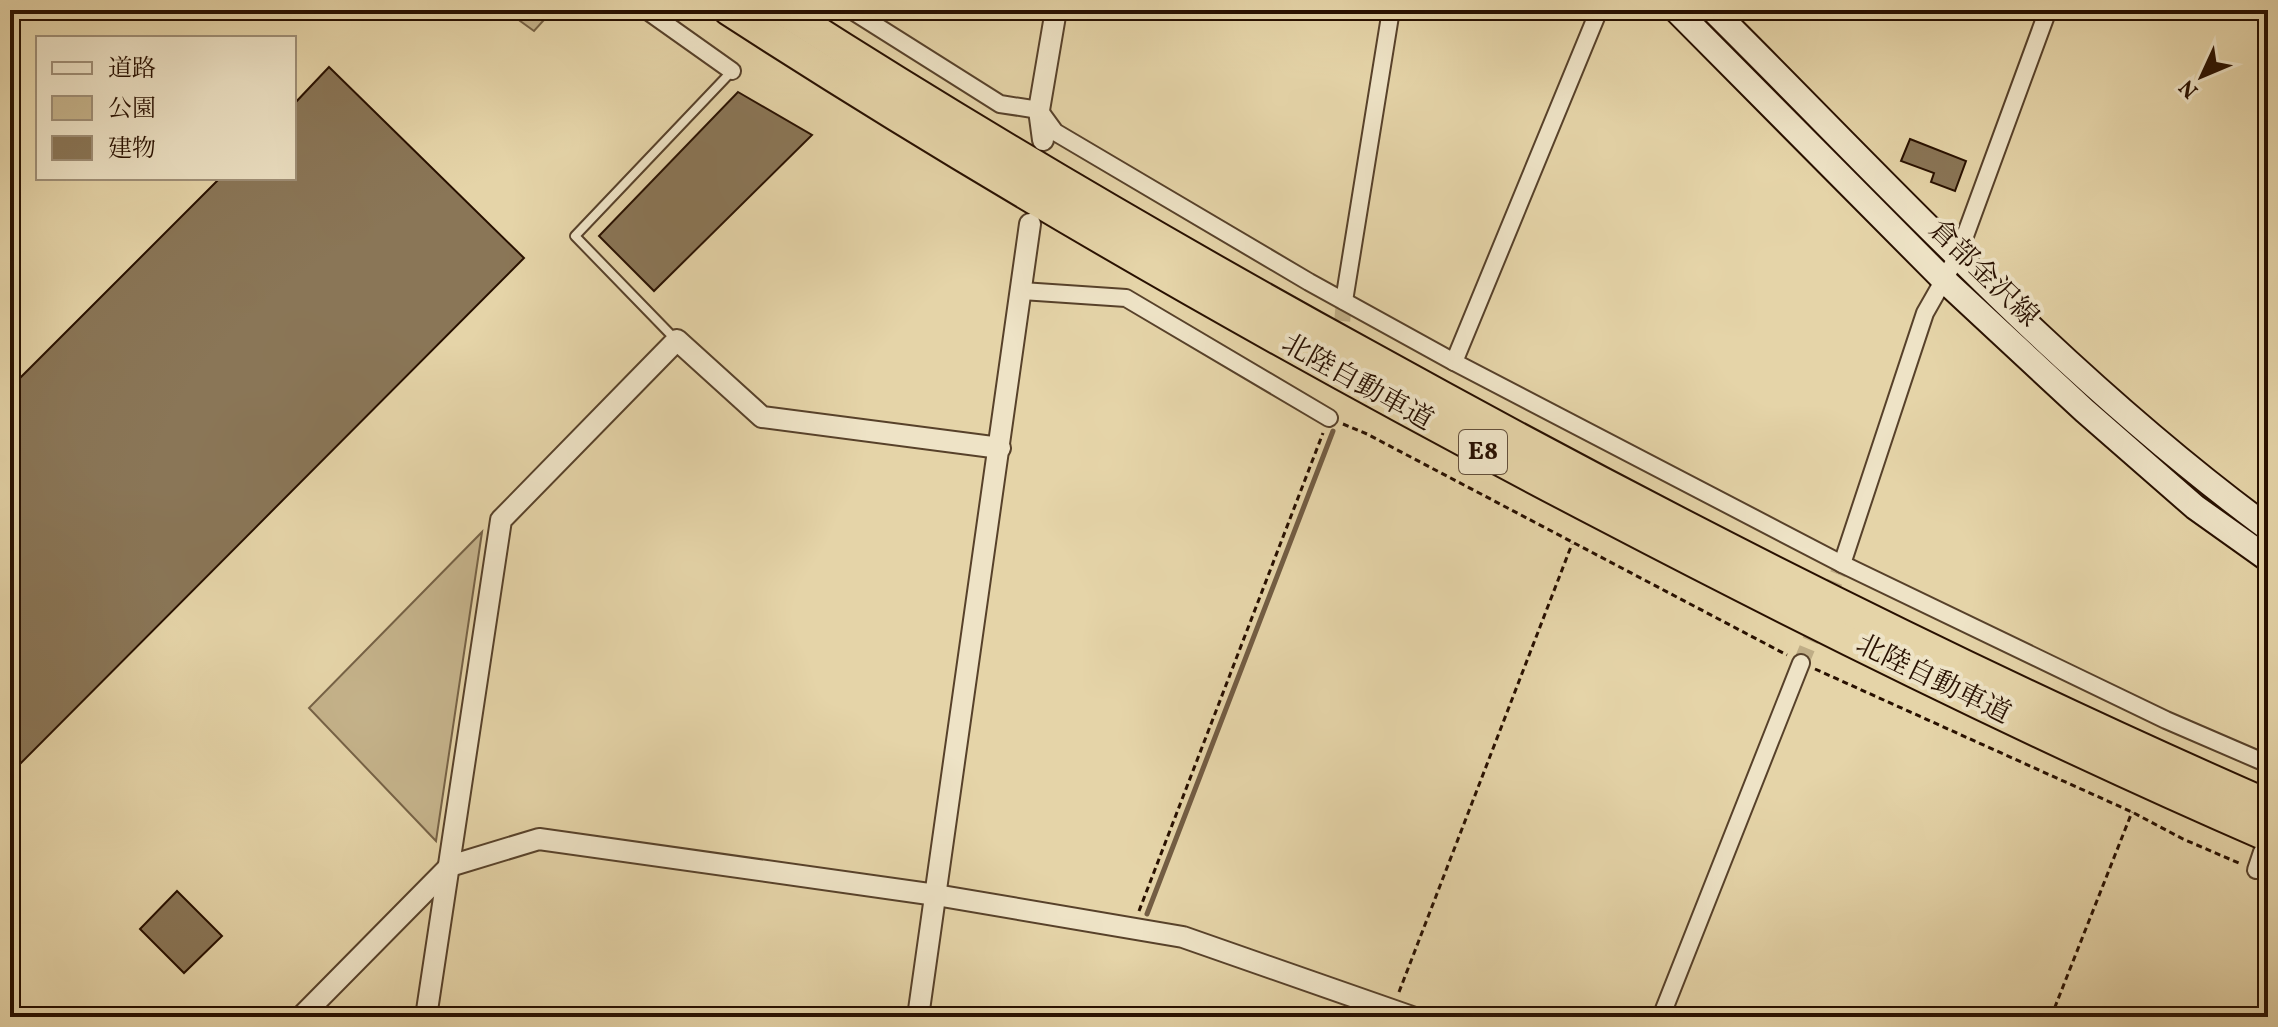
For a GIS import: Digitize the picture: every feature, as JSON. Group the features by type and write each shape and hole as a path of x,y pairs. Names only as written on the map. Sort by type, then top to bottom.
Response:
{"highway":[{"name":"北陸自動車道","path":"729,10 1003,181 1209,301 1447,433 1713,572 2265,844"},
{"name":"北陸自動車道","path":"783,10 1009,150 1198,261 1475,416 1720,544 1943,655 2268,805"}],"main road":[{"name":"倉部金沢線","path":"1676,10 1945,281 2085,411 2195,507 2268,559"},
{"name":"倉部金沢線","path":"1713,10 2101,394 2212,487 2268,528"}],"street":[{"path":"851,10 1000,104 1039,110 1055,132 1454,362 1842,564 2166,720 2268,764"},
{"path":"1043,140 1039,110 1056,10"},
{"path":"1344,301 1391,10"},
{"path":"1454,362 1599,10"},
{"path":"1842,564 1925,313 1958,255 2048,10"},
{"path":"649,11 732,71"},
{"path":"918,1017 1030,224"},
{"path":"1022,291 1126,298 1329,418"},
{"path":"426,1017 501,520 677,340 762,417 1000,448"},
{"path":"1661,1017 1801,663"},
{"path":"301,1017 450,866 539,839 936,895 1183,937 1390,1013 1412,1017"},
{"path":"2256,870 2265,844"}],"lane":[{"path":"677,340 575,236 732,71"}],"path":[{"path":"1132,929 1329,418 1367,434 1801,663 2256,870"},
{"path":"1390,1013 1572,544"},
{"path":"2051,1017 2132,812"}],"green space":[{"path":"505,10 553,10 534,31"},
{"path":"482,532 436,841 309,708"}],"building":[{"path":"329,67 524,258 10,774 10,388 218,180 296,180 296,102"},
{"path":"738,92 812,135 654,291 599,236"},
{"path":"1910,139 1966,161 1955,191 1931,182 1934,173 1901,161"},
{"path":"177,891 222,936 184,973 140,929"}],"waterway":[{"path":"1147,914 1333,431"}],"tunnel":[{"path":"1340,345 1344,301"},
{"path":"1801,663 1842,564"}]}
